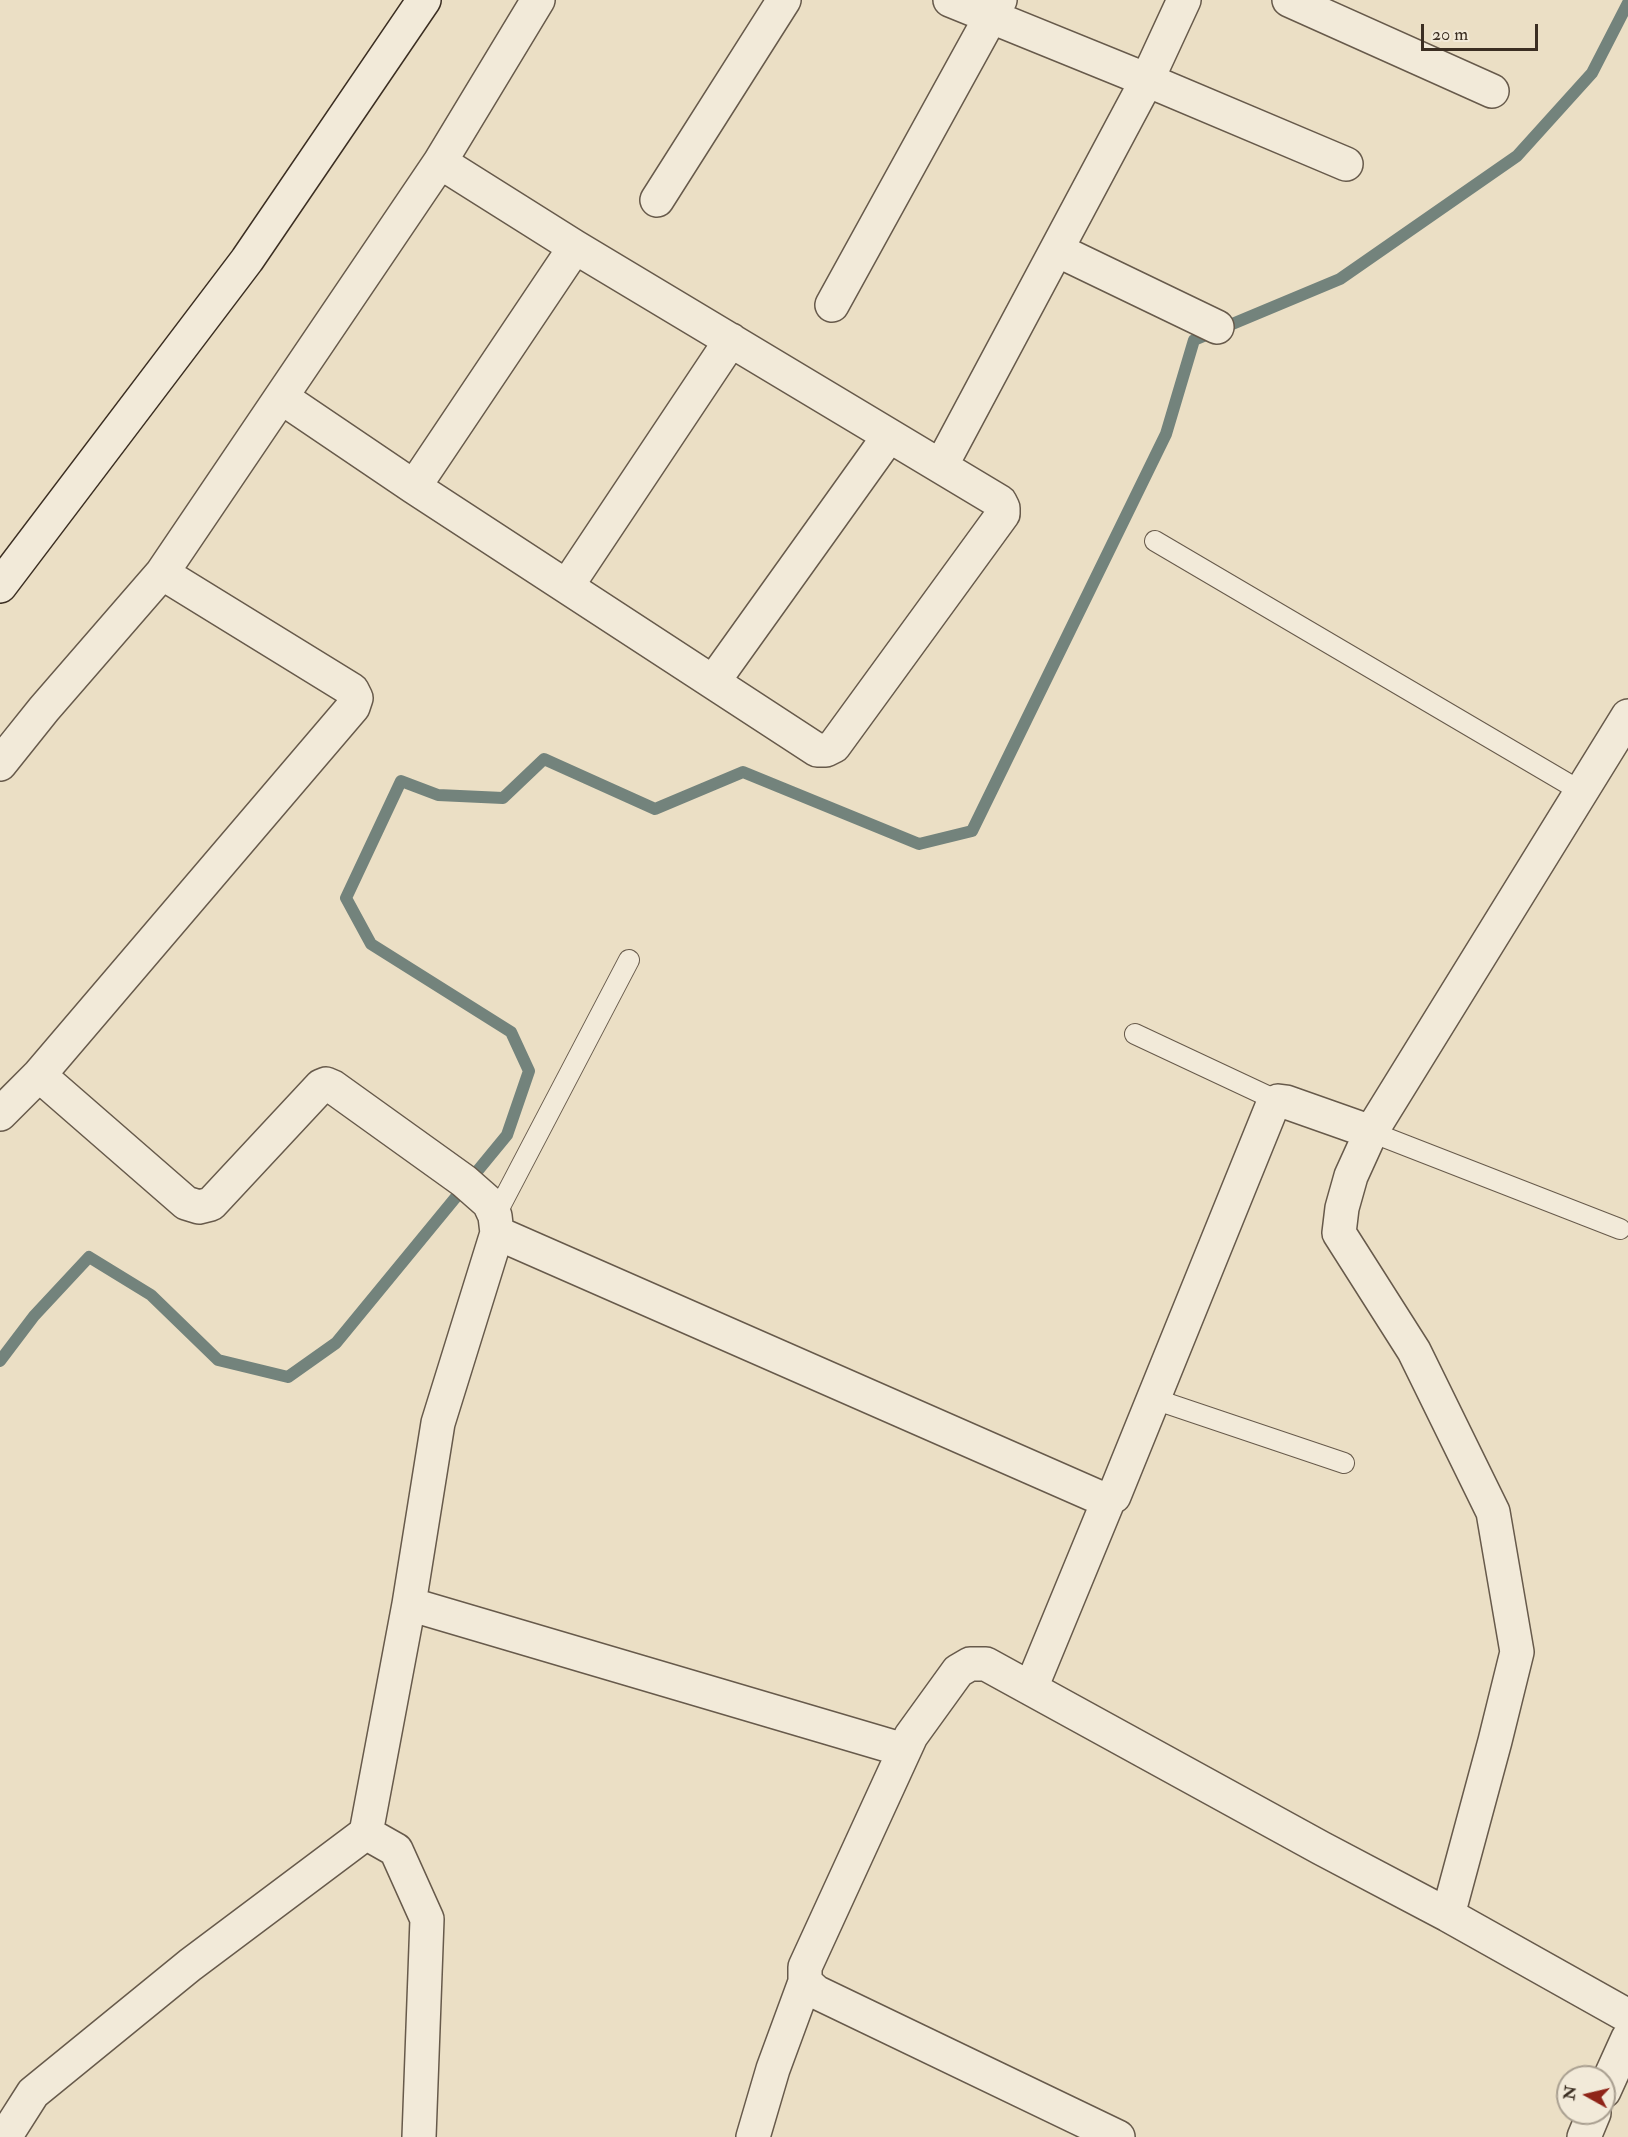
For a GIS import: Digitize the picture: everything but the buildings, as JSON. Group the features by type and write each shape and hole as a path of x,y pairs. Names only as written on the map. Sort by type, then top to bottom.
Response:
{"street":[{"path":"0,586 247,260 424,0"},
{"path":"0,764 162,573 440,162 538,0"},
{"path":"657,200 784,0"},
{"path":"950,0 997,8 1147,80 1346,164"},
{"path":"941,466 1147,80 1184,0"},
{"path":"1289,0 1492,91"},
{"path":"832,305 997,8"},
{"path":"281,397 414,487 817,750 826,750 834,746 1003,514 1000,502 575,248 440,162"},
{"path":"414,487 575,248"},
{"path":"1057,250 1217,327"},
{"path":"567,586 730,340"},
{"path":"713,682 889,436"},
{"path":"0,1114 39,1075 353,707 356,698 352,690 162,573"},
{"path":"1448,1915 1517,1652 1493,1512 1414,1351 1339,1233 1342,1208 1351,1176 1371,1132 1628,717"},
{"path":"39,1075 186,1203 199,1207 211,1204 321,1086 326,1084 464,1181 494,1217 1092,1494 1109,1499"},
{"path":"1031,1688 1109,1499 1114,1496 1273,1104 1278,1101 1286,1102 1371,1132"},
{"path":"5,2137 33,2093 190,1965 366,1833 409,1604 438,1423 494,1217"},
{"path":"409,1604 904,1750"},
{"path":"753,2137 773,2069 805,1983 805,1967 904,1750 911,1736 958,1671 970,1664 986,1664 1031,1688 1321,1848 1448,1915 1628,2016"},
{"path":"366,1833 396,1850 427,1920 419,2137"},
{"path":"805,1983 816,1992 1118,2137"},
{"path":"1616,2065 1628,2038"}],"lane":[{"path":"1155,541 1581,792"},
{"path":"494,1217 628,960"},
{"path":"1135,1034 1278,1101"},
{"path":"1371,1132 1620,1229"},
{"path":"1154,1399 1344,1463"}],"waterway":[{"path":"0,1361 34,1316 89,1257 151,1295 218,1360 288,1377 336,1343 507,1135 529,1071 511,1032 371,944 346,898 401,781 438,795 503,798 544,759 655,809 743,772 919,844 972,831 1166,434 1194,340 1340,279 1517,156 1592,73 1628,3"}]}
